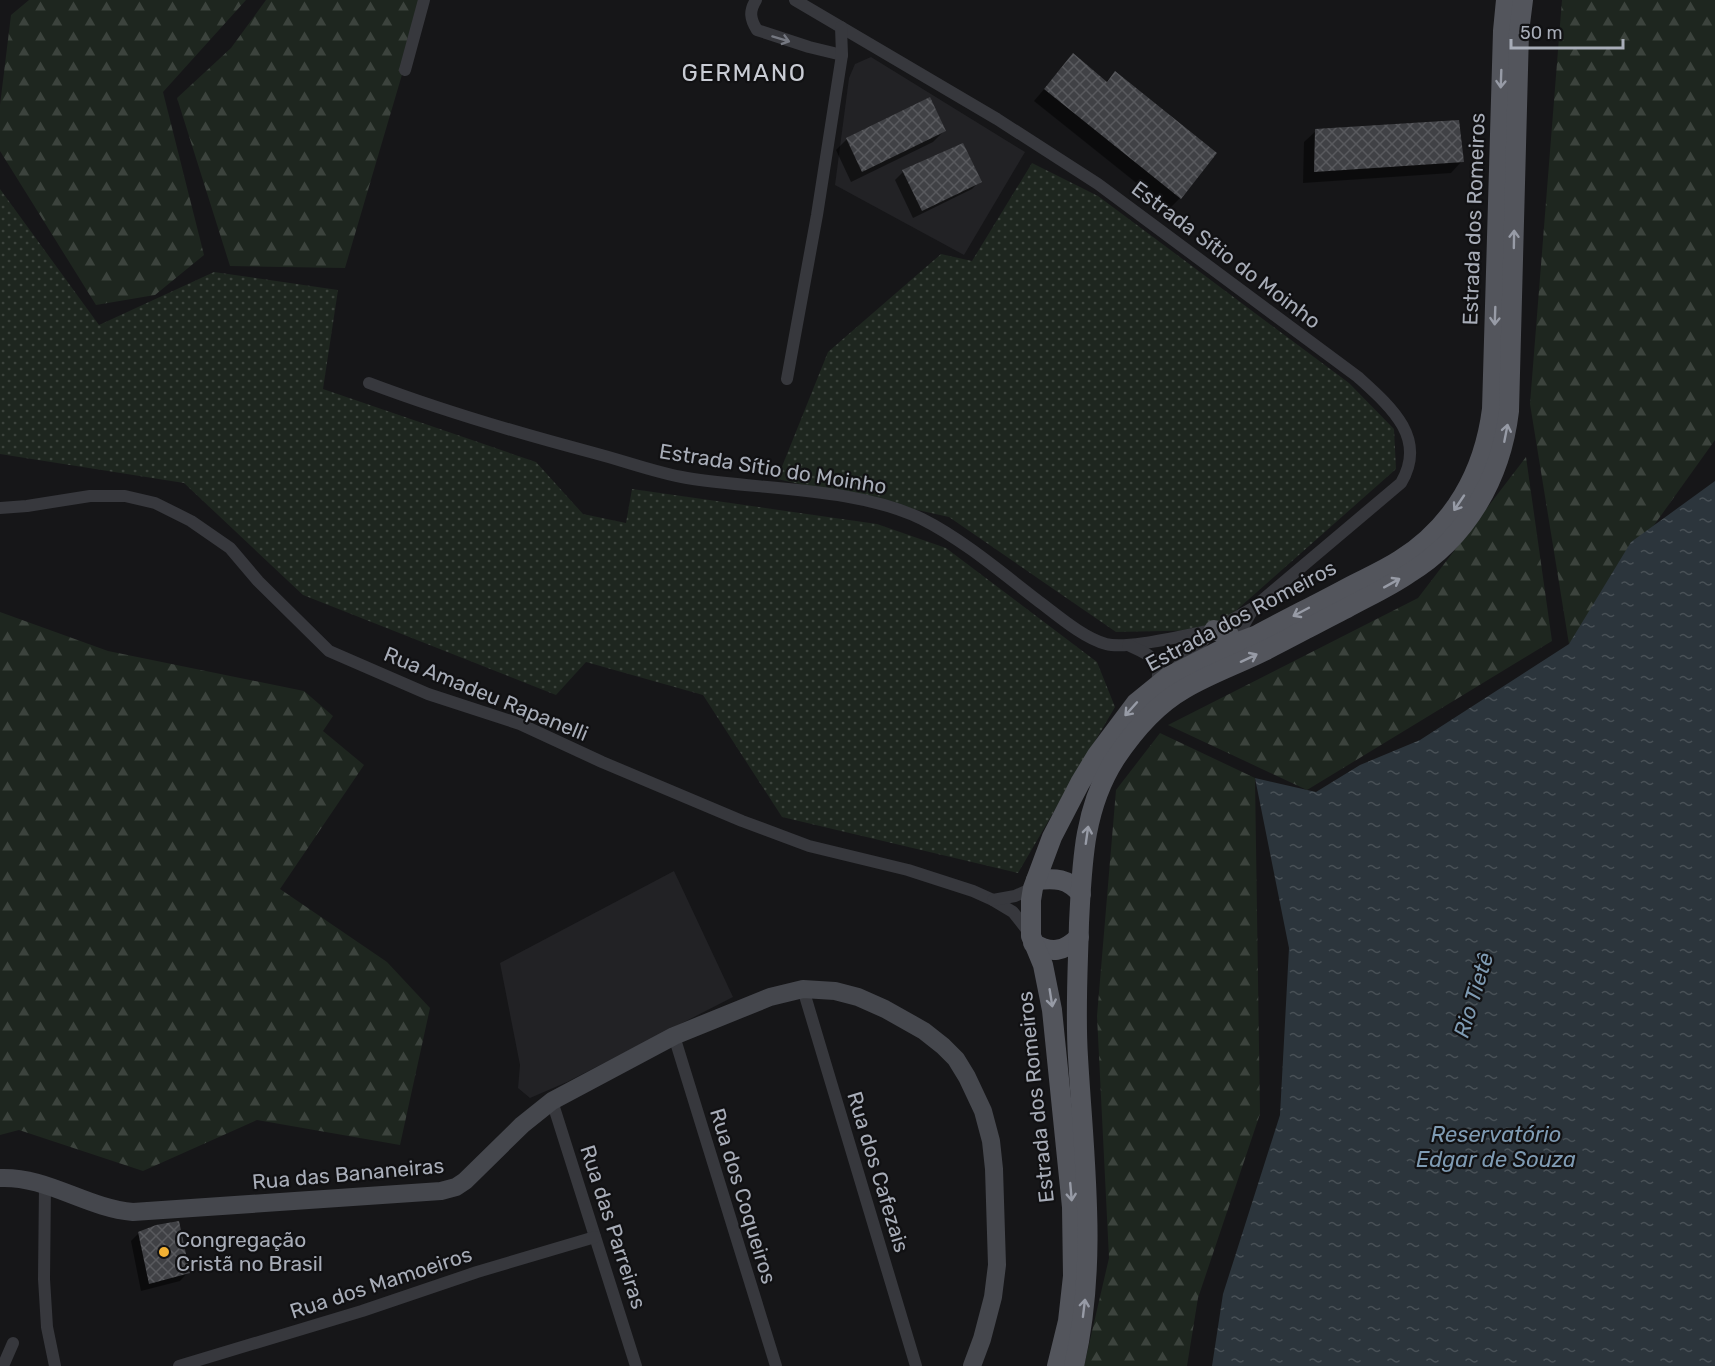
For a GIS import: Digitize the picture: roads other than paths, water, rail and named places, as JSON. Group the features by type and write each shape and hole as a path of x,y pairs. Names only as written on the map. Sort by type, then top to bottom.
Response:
{"main road":[{"name":"Estrada dos Romeiros","path":"1057,1366 1068,1321 1073,1276 1072,1207 1052,1010 1043,965 1032,940 1031,900 1034,884 1052,837 1097,755 1136,703 1162,681 1233,644 1268,629 1383,569 1414,550 1435,532 1464,496 1480,463 1488,436 1492,409 1503,32 1506,0"},
{"name":"Estrada dos Romeiros","path":"1074,1366 1087,1287 1089,1247 1089,1212 1078,1055 1081,894 1086,835 1092,807 1101,784 1115,760 1144,721 1173,696 1264,651 1408,574 1440,551 1454,537 1478,505 1488,487 1502,450 1509,411 1519,32 1523,0"},
{"path":"1196,683 1233,644 1229,635 1214,630"},
{"path":"1034,884 1059,879 1072,884 1081,894"},
{"path":"1032,940 1050,951 1059,951 1069,947 1079,937"}],"street":[{"path":"405,70 424,0"},
{"path":"756,0 750,10 757,30 842,55"},
{"name":"Estrada Sítio do Moinho","path":"795,0 997,119 1098,184 1358,377 1393,411 1407,433 1410,446 1408,471 1401,483 1253,608"},
{"path":"787,379 818,209 842,55 841,27"},
{"name":"Estrada Sítio do Moinho","path":"369,383 443,410 685,477 837,496 876,503 902,511 923,520 957,541 1076,628 1106,644 1127,645 1214,630"},
{"name":"Rua Amadeu Rapanelli","path":"0,508 90,496 125,496 155,503 191,520 230,548 258,581 329,651 428,694 520,724 602,762 742,821 809,846 908,870 993,900 1013,912 1032,940"},
{"path":"1233,644 1253,608"},
{"path":"1127,645 1152,657 1158,666 1162,681 1214,630 1253,608"},
{"path":"993,900 1015,896 1034,884"},
{"name":"Rua das Bananeiras","path":"0,1178 45,1185 102,1206 132,1212 441,1191 456,1187 465,1181 522,1125 552,1101 674,1036 771,997 802,989 835,991 858,997 885,1009 924,1031 943,1046 956,1059 974,1089 983,1111 991,1141 997,1265 993,1297 972,1366"},
{"name":"Rua dos Cafezais","path":"802,989 916,1366"},
{"name":"Rua dos Coqueiros","path":"674,1036 776,1366"},
{"name":"Rua das Parreiras","path":"552,1101 636,1366"},
{"path":"45,1185 44,1279 47,1327 54,1366"},
{"name":"Rua dos Mamoeiros","path":"179,1366 595,1237"},
{"path":"3,1366 13,1343"}],"water":[{"name":"Reservatório Edgar de Souza","path":"1715,481 1715,1366 1212,1366 1223,1294 1280,1115 1289,948 1255,778 1316,792 1360,765 1420,740 1569,644 1631,542"}],"place":[{"name":"Congregação Cristã no Brasil","path":"164,1252"}],"district":[{"name":"GERMANO","path":"744,73"}],"water label":[{"name":"Rio Tietê","path":"1473,995"}]}
